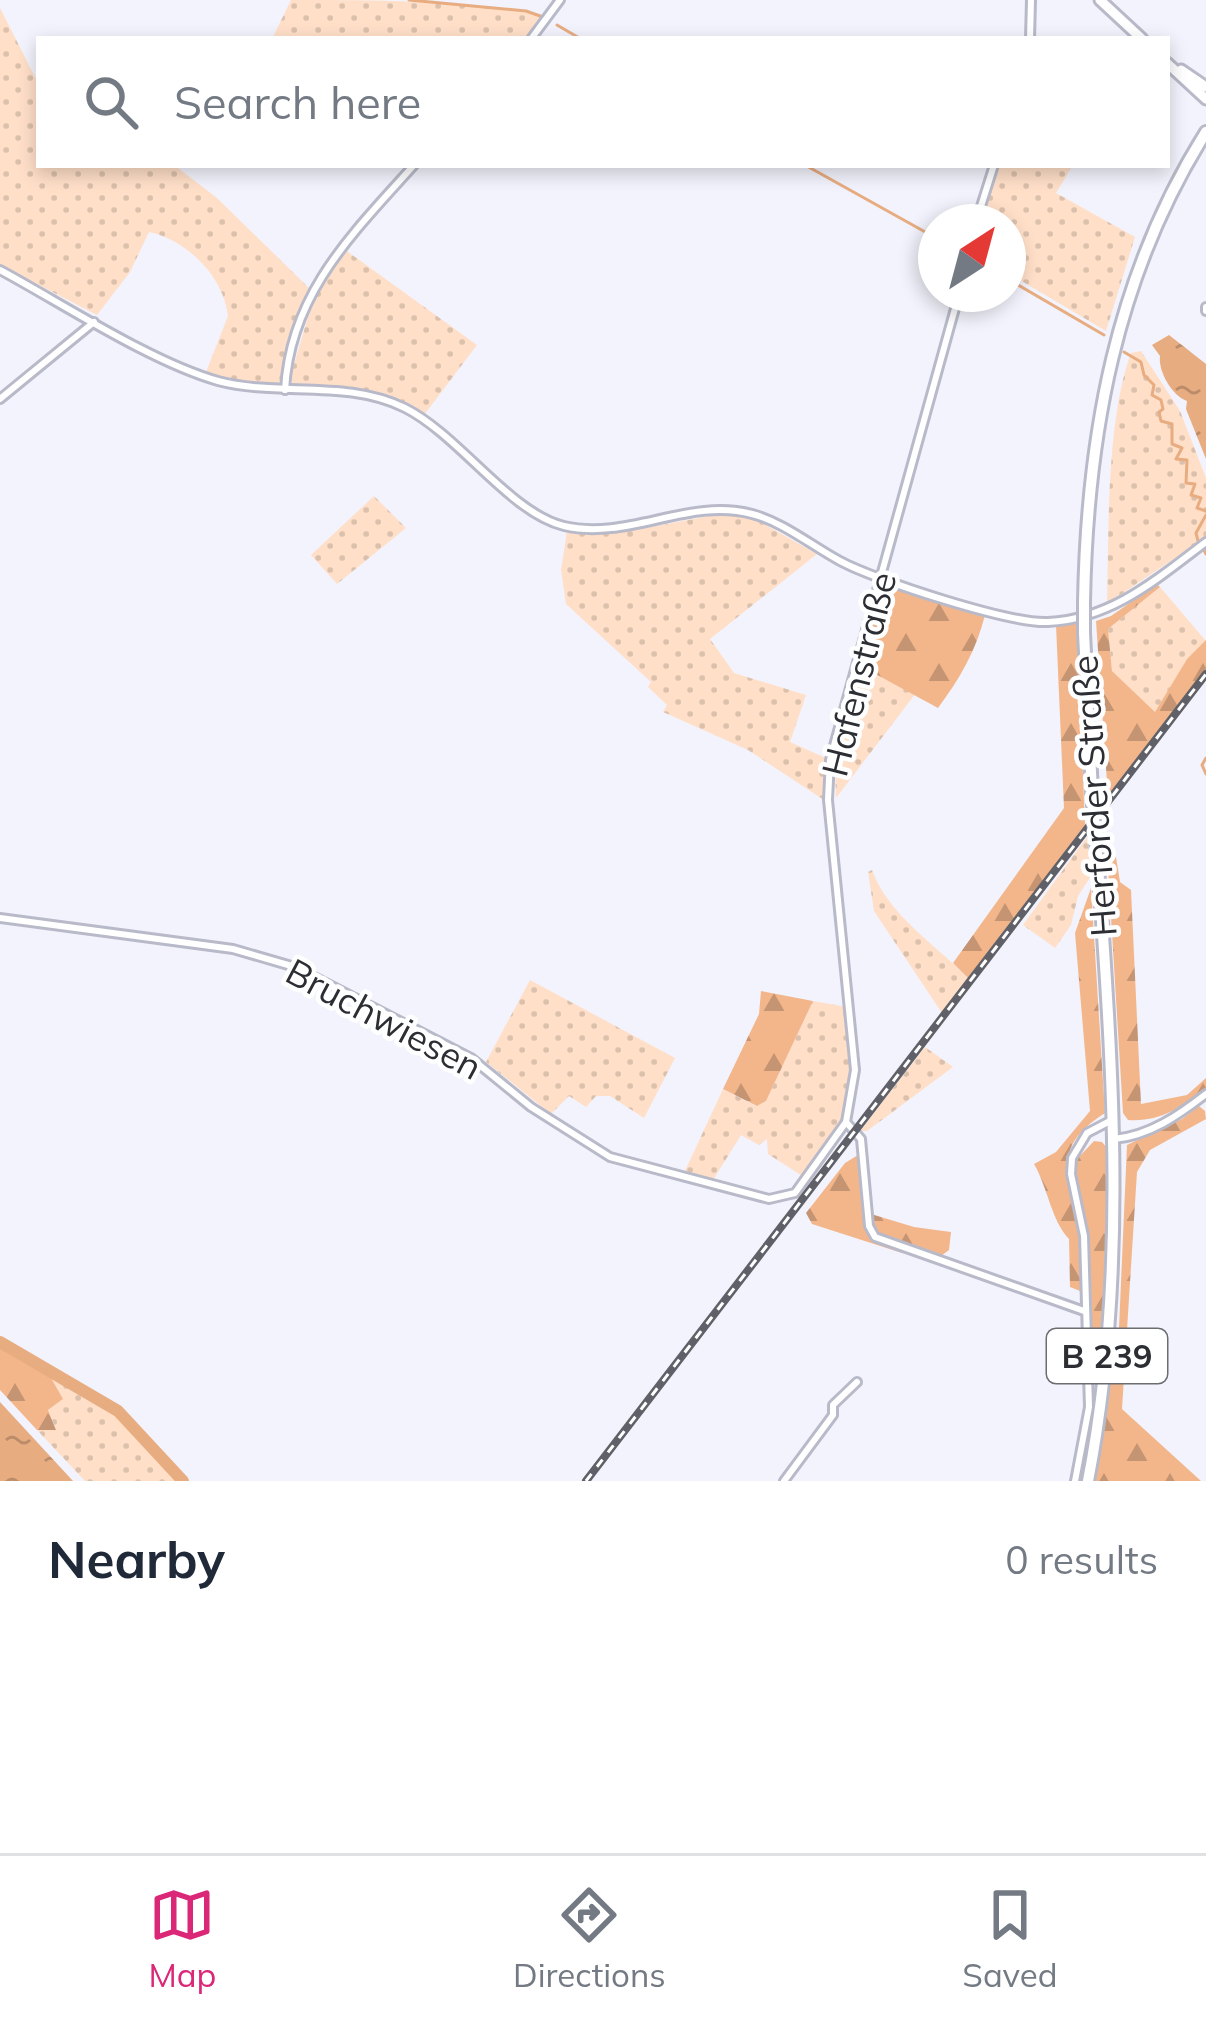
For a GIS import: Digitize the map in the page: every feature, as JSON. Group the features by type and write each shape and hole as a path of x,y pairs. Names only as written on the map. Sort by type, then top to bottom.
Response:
{"main road":[{"path":"1100,0 1139,36"},
{"path":"1170,64 1206,87"},
{"path":"1170,65 1206,99"},
{"name":"Herforder Straße","path":"1088,1481 1102,1411 1111,1317 1114,1139 1084,633 1091,466 1110,360 1152,234 1206,132"}],"street":[{"path":"533,36 560,0"},
{"path":"1030,36 1031,0"},
{"path":"285,390 298,330 319,275 411,168"},
{"path":"982,204 993,168"},
{"path":"0,270 200,375 243,386 340,391 402,406 447,434 529,508 562,525 596,530 720,509 754,514 881,580 1043,623 1108,610 1206,542"},
{"name":"Hafenstraße","path":"846,1121 855,1070 828,800 830,760 954,312"},
{"path":"0,399 94,322"},
{"name":"Bruchwiesen","path":"0,918 233,949 295,967 471,1058 531,1106 610,1157 769,1199 795,1193 846,1121"},
{"path":"1114,1139 1175,1117 1206,1094"},
{"path":"1075,1481 1089,1407 1084,1236 1072,1158 1088,1133 1114,1119"},
{"path":"846,1121 861,1139 869,1226 875,1237 1084,1310"},
{"path":"784,1481 833,1414 833,1405 857,1382"}],"shaded area":[{"path":"291,0 454,4 547,16 529,36 273,36"},
{"path":"0,8 36,79 36,168 178,168 217,198 309,288 284,376 276,386 206,372 228,316 225,302 201,262 163,236 149,232 130,272 97,315 0,265"},
{"path":"999,168 1071,168 1056,193 1135,237 1106,331 1026,284 1026,204 988,204"},
{"path":"344,249 477,345 424,415 361,392 295,387 290,378 316,290"},
{"path":"1141,351 1180,411 1206,478 1206,537 1107,604 1117,411 1131,353"},
{"path":"374,496 406,528 337,584 311,555"},
{"path":"720,514 753,518 817,554 710,639 734,673 806,695 790,742 828,759 824,800 748,750 663,712 667,705 648,687 651,682 566,604 561,570 567,531 624,532"},
{"path":"1160,587 1206,641 1187,659 1155,713 1112,671 1108,629"},
{"path":"862,659 870,671 916,693 836,798 835,761"},
{"path":"1087,837 1091,876 1078,896 1071,925 1055,948 1023,925"},
{"path":"872,870 901,915 968,978 942,1013 874,911 868,872"},
{"path":"530,980 675,1058 644,1118 610,1096 596,1096 586,1107 569,1096 551,1114 486,1062"},
{"path":"813,1001 847,1007 852,1072 846,1111 804,1177 768,1154 767,1139 759,1145 741,1135 713,1180 684,1173 723,1089 756,1106 766,1101"},
{"path":"925,1047 953,1067 867,1131 860,1131"},
{"path":"50,1376 117,1413 179,1481 85,1481 37,1430 56,1429 48,1410 63,1399"}],"green space":[{"path":"883,582 985,615 966,664 938,708 870,671 862,659"},
{"path":"1157,584 1160,587 1108,629 1112,671 1155,712 1187,659 1206,640 1206,669 1108,797 1096,621"},
{"path":"1077,623 1085,826 968,978 953,963 1064,808 1056,625"},
{"path":"1116,857 1120,882 1131,890 1141,1104 1187,1095 1206,1078 1206,1088 1179,1107 1140,1120 1128,1120 1123,1113 1108,868"},
{"path":"1091,888 1105,1113 1076,1139 1067,1166 1080,1239 1080,1291 1070,1287 1069,1239 1034,1164 1056,1152 1090,1111 1075,933"},
{"path":"761,991 813,1001 766,1101 757,1106 723,1089 759,1014"},
{"path":"1199,1106 1206,1119 1150,1150 1137,1172 1122,1409 1201,1481 1095,1481 1119,1328 1127,1145"},
{"path":"1094,1141 1108,1149 1108,1291 1102,1367 1093,1365 1087,1237 1074,1176 1077,1159"},
{"path":"858,1155 867,1157 871,1214 951,1232 949,1250 941,1256 902,1253 812,1224 806,1213 845,1163"},
{"path":"0,1345 50,1376 63,1399 48,1410 56,1430 37,1430 0,1390"}],"water":[{"path":"1169,335 1206,364 1206,459 1187,401 1167,382 1152,345"},
{"path":"0,1402 73,1481 0,1481"}],"waterway":[{"path":"409,0 526,11 543,17"},
{"path":"557,25 576,36"},
{"path":"810,168 918,228"},
{"path":"1026,290 1104,335"},
{"path":"1124,352 1141,362 1144,375 1154,385 1152,395 1161,400 1163,409 1161,421 1172,424 1172,444 1182,448 1176,459 1187,460 1186,483 1195,484 1191,495 1201,498 1197,508 1206,511"},
{"path":"1198,541 1196,533 1206,515"},
{"path":"1204,550 1206,554"},
{"path":"1206,758 1202,765 1206,774"},
{"path":"0,1342 118,1411 183,1481"}],"railway":[{"path":"586,1481 1206,674"}]}
